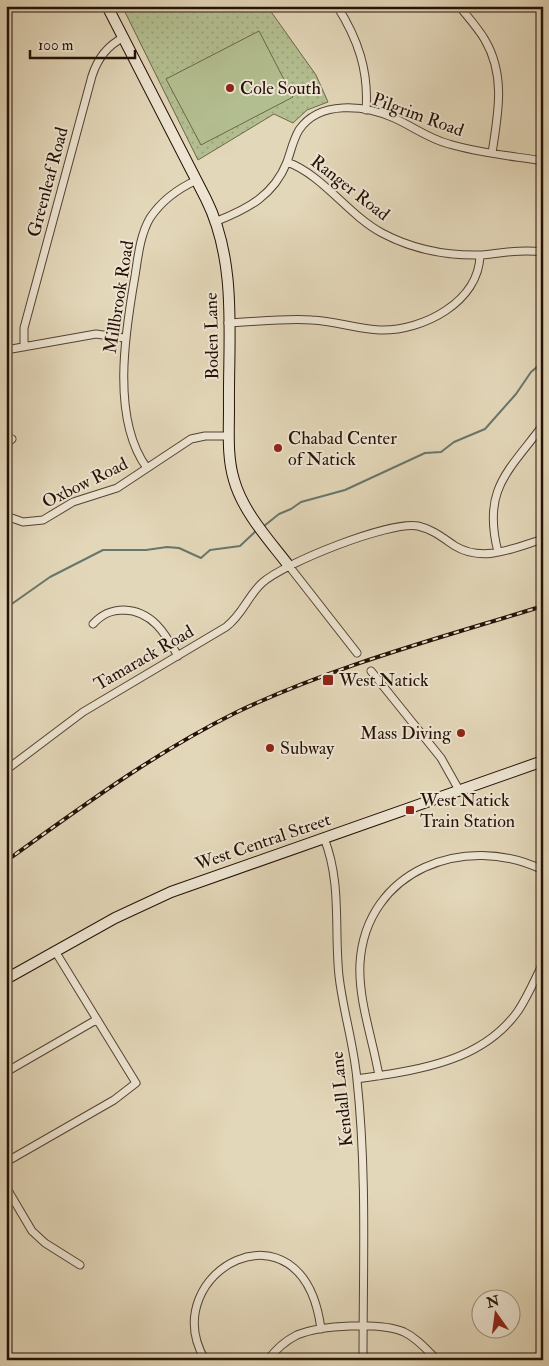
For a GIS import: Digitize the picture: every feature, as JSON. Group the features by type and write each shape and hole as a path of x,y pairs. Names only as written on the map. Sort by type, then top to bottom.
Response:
{"street":[{"name":"Boden Lane","path":"107,6 217,221 226,253 229,436 234,479 244,504 263,532 357,653"},
{"path":"337,6 352,30 363,60 367,92 366,110"},
{"path":"459,6 485,40 496,66 499,98 492,153"},
{"name":"Greenleaf Road","path":"24,347 24,328 92,76 98,61 108,47 124,37"},
{"name":"Pilgrim Road","path":"217,221 246,209 263,197 276,182 287,162 296,134 312,117 336,109 366,110 394,118 446,144 543,161"},
{"name":"Ranger Road","path":"287,162 307,173 363,222 390,237 438,252 480,255 528,251 543,252"},
{"name":"Millbrook Road","path":"148,468 134,447 129,429 124,370 124,338 145,228 167,197 196,180"},
{"path":"228,323 314,320 379,330 399,329 419,324 446,310 468,290 479,269 480,255"},
{"path":"6,350 96,334 124,338"},
{"path":"498,552 492,520 496,491 543,425"},
{"name":"Oxbow Road","path":"6,516 23,522 43,520 73,502 116,488 191,439 205,436 229,436"},
{"name":"Tamarack Road","path":"6,770 83,712 233,622 245,609 257,588 271,576 289,566 381,531 408,526 426,528 470,552 480,554 498,552 543,539"},
{"path":"93,624 99,618 113,611 138,612 159,627 178,656"},
{"path":"372,671 442,758 459,790"},
{"name":"West Central Street","path":"6,979 115,918 171,892 543,761"},
{"name":"Kendall Lane","path":"324,838 336,882 339,974 357,1080 363,1162 364,1360"},
{"path":"379,1076 363,994 360,963 369,928 383,902 396,886 412,874 430,864 452,857 493,854 516,859 543,870"},
{"path":"6,1162 114,1100 136,1083 55,951"},
{"path":"357,1080 455,1059 486,1044 504,1028 519,1010 543,963"},
{"path":"6,1072 96,1020"},
{"path":"6,1186 32,1231 45,1243 80,1265"},
{"path":"205,1360 198,1346 194,1328 198,1302 214,1276 230,1264 245,1257 271,1256 280,1258 296,1269 312,1293 320,1329"},
{"path":"268,1360 291,1338 320,1329 363,1327 388,1328 406,1333 437,1360"}],"green space":[{"path":"122,6 267,6 316,75 328,102 307,110 293,123 274,114 198,160"},
{"name":"Cole South","path":"259,31 293,97 201,145 166,79"}],"waterway":[{"path":"264,526 279,514 301,502 345,490 425,453 441,452 454,442 485,429 516,394 531,372 543,362"},
{"path":"6,608 50,577 103,550 146,550 167,547 179,548 201,558 210,550 240,546 257,530"}],"railway":[{"path":"6,861 146,763 235,713 272,696 348,667 543,606"}],"place":[{"name":"Cole South","path":"230,88"},
{"name":"Chabad Center of Natick","path":"278,448"},
{"name":"West Natick","path":"328,680"},
{"name":"Mass Diving","path":"461,733"},
{"name":"Subway","path":"270,748"},
{"name":"West Natick Train Station","path":"410,810"}]}
